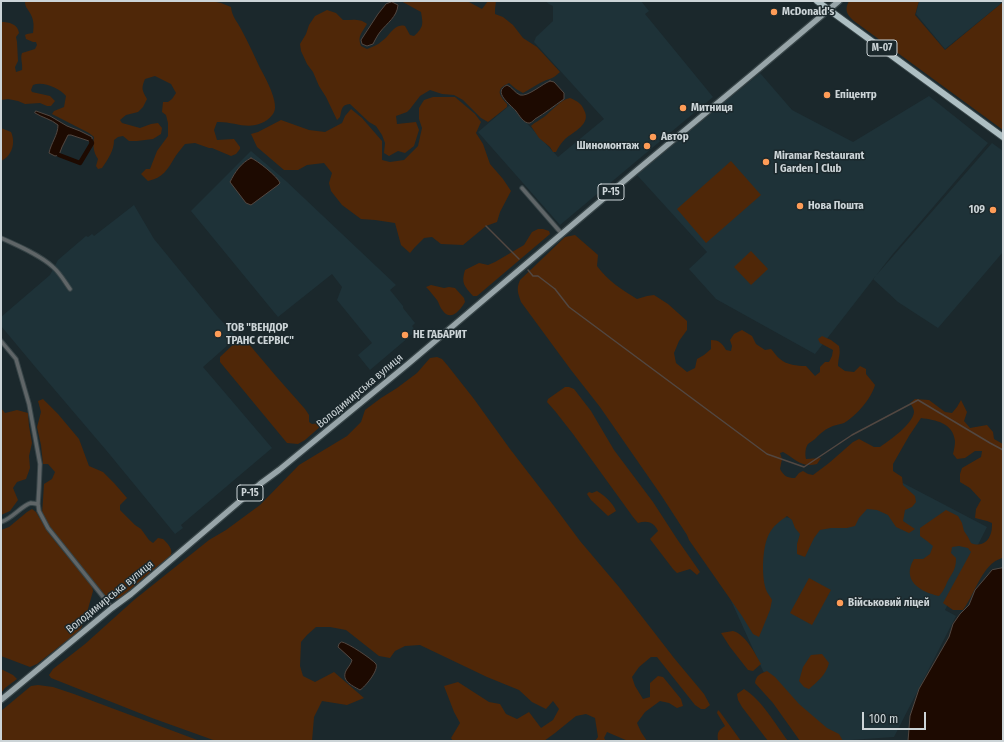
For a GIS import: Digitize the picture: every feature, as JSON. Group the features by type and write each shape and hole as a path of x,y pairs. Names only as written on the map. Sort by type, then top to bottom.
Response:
{"highway":[{"name":"М-07","path":"817,1 1003,137"}],"main road":[{"name":"Володимирська вулиця","path":"1,700 131,594 260,484 408,364 838,1"}],"street":[{"path":"522,188 562,234"},
{"path":"1,238 48,263 54,268 70,289"},
{"path":"1,341 16,359 29,404 40,464 39,511 48,528 112,608"},
{"path":"1,522 7,520 25,506 32,503 38,504"}],"shaded area":[{"path":"25,1 211,1 231,7 272,93 275,103 275,111 270,118 264,122 254,125 248,126 217,122 214,130 217,140 234,139 240,147 236,154 231,156 195,143 185,144 177,153 170,165 158,178 148,181 141,174 146,169 150,169 157,151 168,136 168,123 166,115 162,112 163,102 168,102 176,93 171,84 155,76 145,79 143,89 147,99 143,107 138,112 126,115 120,120 122,123 140,128 158,123 162,128 161,134 153,139 137,141 129,141 123,136 118,137 114,140 112,151 102,168 98,169 96,166 98,159 95,154 94,137 52,114 54,111 64,107 66,96 59,90 51,86 41,84 33,85 31,90 32,92 50,96 55,101 51,106 40,103 25,104 8,99 1,100 1,22 13,24 17,27 19,33 16,37 18,61 15,67 16,72 22,70 22,53 35,49 37,45 36,42 26,39 25,35 33,33 34,25"},
{"path":"401,1 467,1 482,9 488,1 496,1 495,14 503,17 513,25 523,38 537,47 560,72 553,78 540,83 523,93 509,83 505,85 500,90 500,95 507,104 507,107 488,122 481,118 463,100 454,95 442,94 430,90 420,96 407,112 396,116 397,124 416,122 419,130 414,146 405,153 398,151 389,156 384,153 385,143 376,126 369,122 350,104 343,106 340,117 337,120 313,72 307,64 301,51 300,44 315,16 327,10 336,13 343,20 359,20 367,24 361,35 360,43 361,46 367,49 375,46 385,39 392,30 398,26 405,26 410,35 414,36 420,30 422,25 421,12"},
{"path":"545,1 641,1 649,11 645,14 713,97 560,225 478,132 510,105 558,157 604,119 534,42 536,37 553,21 553,6"},
{"path":"849,1 919,1 915,15 945,50 1003,2 1003,130 854,21 847,12"},
{"path":"919,1 1003,2 945,49 916,14"},
{"path":"392,2 398,5 394,16 377,36 373,44 367,46 362,44 361,40 378,14 386,4"},
{"path":"760,73 792,110 853,142 929,96 988,143 892,255 815,354 716,299 689,269 707,252 637,175"},
{"path":"550,81 554,82 564,93 564,99 530,123 522,119 504,98 501,91 507,85 518,94 523,95"},
{"path":"433,97 455,97 475,114 481,122 476,133 483,144 490,164 511,191 500,212 497,222 486,226 463,245 441,244 432,237 424,238 410,253 401,245 395,223 361,219 342,205 331,191 329,183 332,173 324,163 307,165 298,170 284,170 257,147 251,134 281,120 309,130 325,132 342,123 345,116 351,109 362,118 382,141 382,160 390,162 404,160 418,146 422,128 419,119 419,108 424,100"},
{"path":"570,98 577,101 582,106 586,119 580,127 565,139 556,152 553,152 550,147 539,138 531,126 560,103"},
{"path":"36,111 50,116 67,126 92,137 91,141 68,135 59,155 55,156 49,153 58,125 53,121 35,113"},
{"path":"1,128 11,132 13,145 8,156 1,161"},
{"path":"992,143 1003,151 1003,252 938,328 898,302 873,279"},
{"path":"251,151 286,181 396,285 390,290 415,323 412,326 416,331 370,370 358,355 372,343 337,300 342,287 332,274 278,317 191,211"},
{"path":"251,158 267,169 280,183 251,205 246,203 230,182 244,162"},
{"path":"731,161 761,195 706,243 677,209"},
{"path":"134,205 154,239 217,316 237,337 203,367 272,448 181,525 183,528 175,534 1,326 1,317 50,275 58,260 86,236 88,237 92,234 94,236"},
{"path":"538,229 549,231 550,234 477,296 473,296 467,290 463,281 465,270 479,263 488,265 495,262 524,245 532,232"},
{"path":"575,235 598,255 597,266 605,276 615,284 637,299 654,295 668,304 687,321 687,330 679,341 674,353 676,363 687,372 695,368 697,359 711,349 711,340 718,341 726,350 731,351 732,346 730,340 734,334 742,330 752,336 756,344 765,350 771,349 786,363 806,366 815,376 820,372 820,367 825,362 829,362 832,356 833,350 820,343 818,339 822,336 839,346 840,352 838,366 845,371 854,372 860,366 866,369 866,374 875,385 863,406 849,420 825,430 807,446 806,459 821,458 817,464 803,464 783,452 780,453 782,459 780,469 784,475 788,477 795,478 803,471 813,475 853,442 859,439 874,447 880,447 910,422 914,412 910,403 915,399 929,400 945,412 952,413 961,400 967,412 964,421 970,428 987,425 993,432 994,439 1003,444 1003,557 989,566 963,610 953,610 943,603 971,552 968,548 959,546 952,547 951,553 956,558 955,566 939,596 919,588 911,579 910,573 914,559 923,559 930,554 933,546 920,536 920,528 946,510 958,516 971,543 978,545 986,542 990,536 992,531 992,523 975,518 976,509 981,500 970,488 960,482 962,468 981,457 982,451 975,451 965,458 957,459 953,454 955,441 951,430 938,421 921,418 893,464 893,471 902,477 903,485 915,496 916,502 912,507 905,510 903,521 915,529 909,533 896,527 888,515 877,510 867,509 859,518 855,526 820,530 814,538 805,557 797,554 797,544 800,534 795,528 792,520 787,516 773,529 767,540 763,571 765,586 772,600 770,610 759,637 753,634 689,540 661,495 600,407 521,302 518,291 520,280 565,237"},
{"path":"751,251 768,269 751,285 734,267"},
{"path":"431,285 444,288 455,288 464,298 465,302 456,313 452,315 446,314 426,287"},
{"path":"239,339 248,343 305,409 309,415 309,422 312,424 320,423 321,426 305,440 298,444 287,443 220,362 220,357"},
{"path":"437,357 442,359 474,399 580,541 619,587 704,694 710,705 705,709 701,709 695,705 657,657 651,657 639,667 632,677 635,686 643,699 650,697 650,683 658,676 663,677 681,699 683,706 677,708 669,703 660,701 645,712 637,723 647,741 628,741 607,732 604,738 606,741 595,741 598,737 595,718 586,714 576,716 544,741 453,741 451,738 460,723 444,686 458,682 489,702 500,704 506,714 517,719 529,712 541,728 553,720 559,709 553,701 546,709 532,702 519,690 487,677 420,645 405,646 395,651 390,658 379,656 346,630 330,627 316,627 301,642 300,666 303,676 315,682 334,672 364,698 347,705 322,701 314,717 312,741 216,741 152,718 51,678 49,675 53,669 85,644 134,600 209,540 226,530 260,505 299,465 347,436 361,422 365,410 417,373 430,358"},
{"path":"565,387 574,389 591,411 614,450 653,502 700,572 697,575 690,569 677,573 673,569 650,539 658,531 656,528 650,522 638,523 573,434 547,402 548,399"},
{"path":"43,399 79,439 89,466 103,472 127,498 120,505 120,510 141,529 149,540 153,543 158,538 163,539 170,548 171,555 120,598 114,599 104,595 42,515 44,484 52,479 55,472 48,464 43,464 37,427 41,412 38,401"},
{"path":"1,408 5,413 17,410 28,413 32,443 29,456 30,468 26,479 17,482 13,488 18,500 10,511 1,515"},
{"name":"Військовий ліцей","path":"878,470 987,527 945,610 956,616 894,737 835,741 763,671 729,596 779,516 847,528"},
{"path":"597,491 613,505 616,511 608,516 591,500 587,494 589,492 592,493"},
{"path":"32,509 36,512 50,535 92,586 93,591 85,620 80,630 37,664 30,667 1,656 1,530 9,527"},
{"path":"1003,568 1003,741 908,741 910,716 919,689 949,637 953,624 969,605 975,590 992,570"},
{"path":"809,578 831,590 812,625 790,613"},
{"path":"733,631 746,640 761,664 753,671 748,670 721,633"},
{"path":"342,642 360,652 376,664 374,674 360,690 350,684 346,679 345,673 352,660 338,647"},
{"path":"822,654 829,663 826,671 809,689 804,687 799,681 803,667 811,655"},
{"path":"1,669 13,675 17,679 1,693"},
{"path":"767,671 775,677 799,704 827,728 839,734 843,741 800,741 773,703 755,683 757,676"},
{"path":"38,685 53,687 74,694 200,741 1,741 1,711 31,686"},
{"path":"744,689 757,699 788,741 768,741 738,700 737,694"},
{"path":"718,710 741,741 718,741 718,732 725,726 717,713"}],"waterway":[{"path":"59,155 80,163 92,143 91,141"},
{"path":"486,226 519,259"},
{"path":"528,270 533,276 538,276 555,289 569,307 767,454 804,467 852,435 918,400 1003,450"}],"place":[{"name":"McDonald's","path":"774,12"},
{"name":"Епіцентр","path":"827,95"},
{"name":"Митниця","path":"683,108"},
{"name":"Автор","path":"653,137"},
{"name":"Шиномонтаж","path":"647,146"},
{"name":"Miramar Restaurant | Garden | Club","path":"766,162"},
{"name":"Нова Пошта","path":"800,206"},
{"name":"109","path":"993,210"},
{"name":"ТОВ \"ВЕНДОР ТРАНС СЕРВІС\"","path":"218,334"},
{"name":"НЕ ГАБАРИТ","path":"405,335"},
{"name":"Військовий ліцей","path":"840,603"}]}
